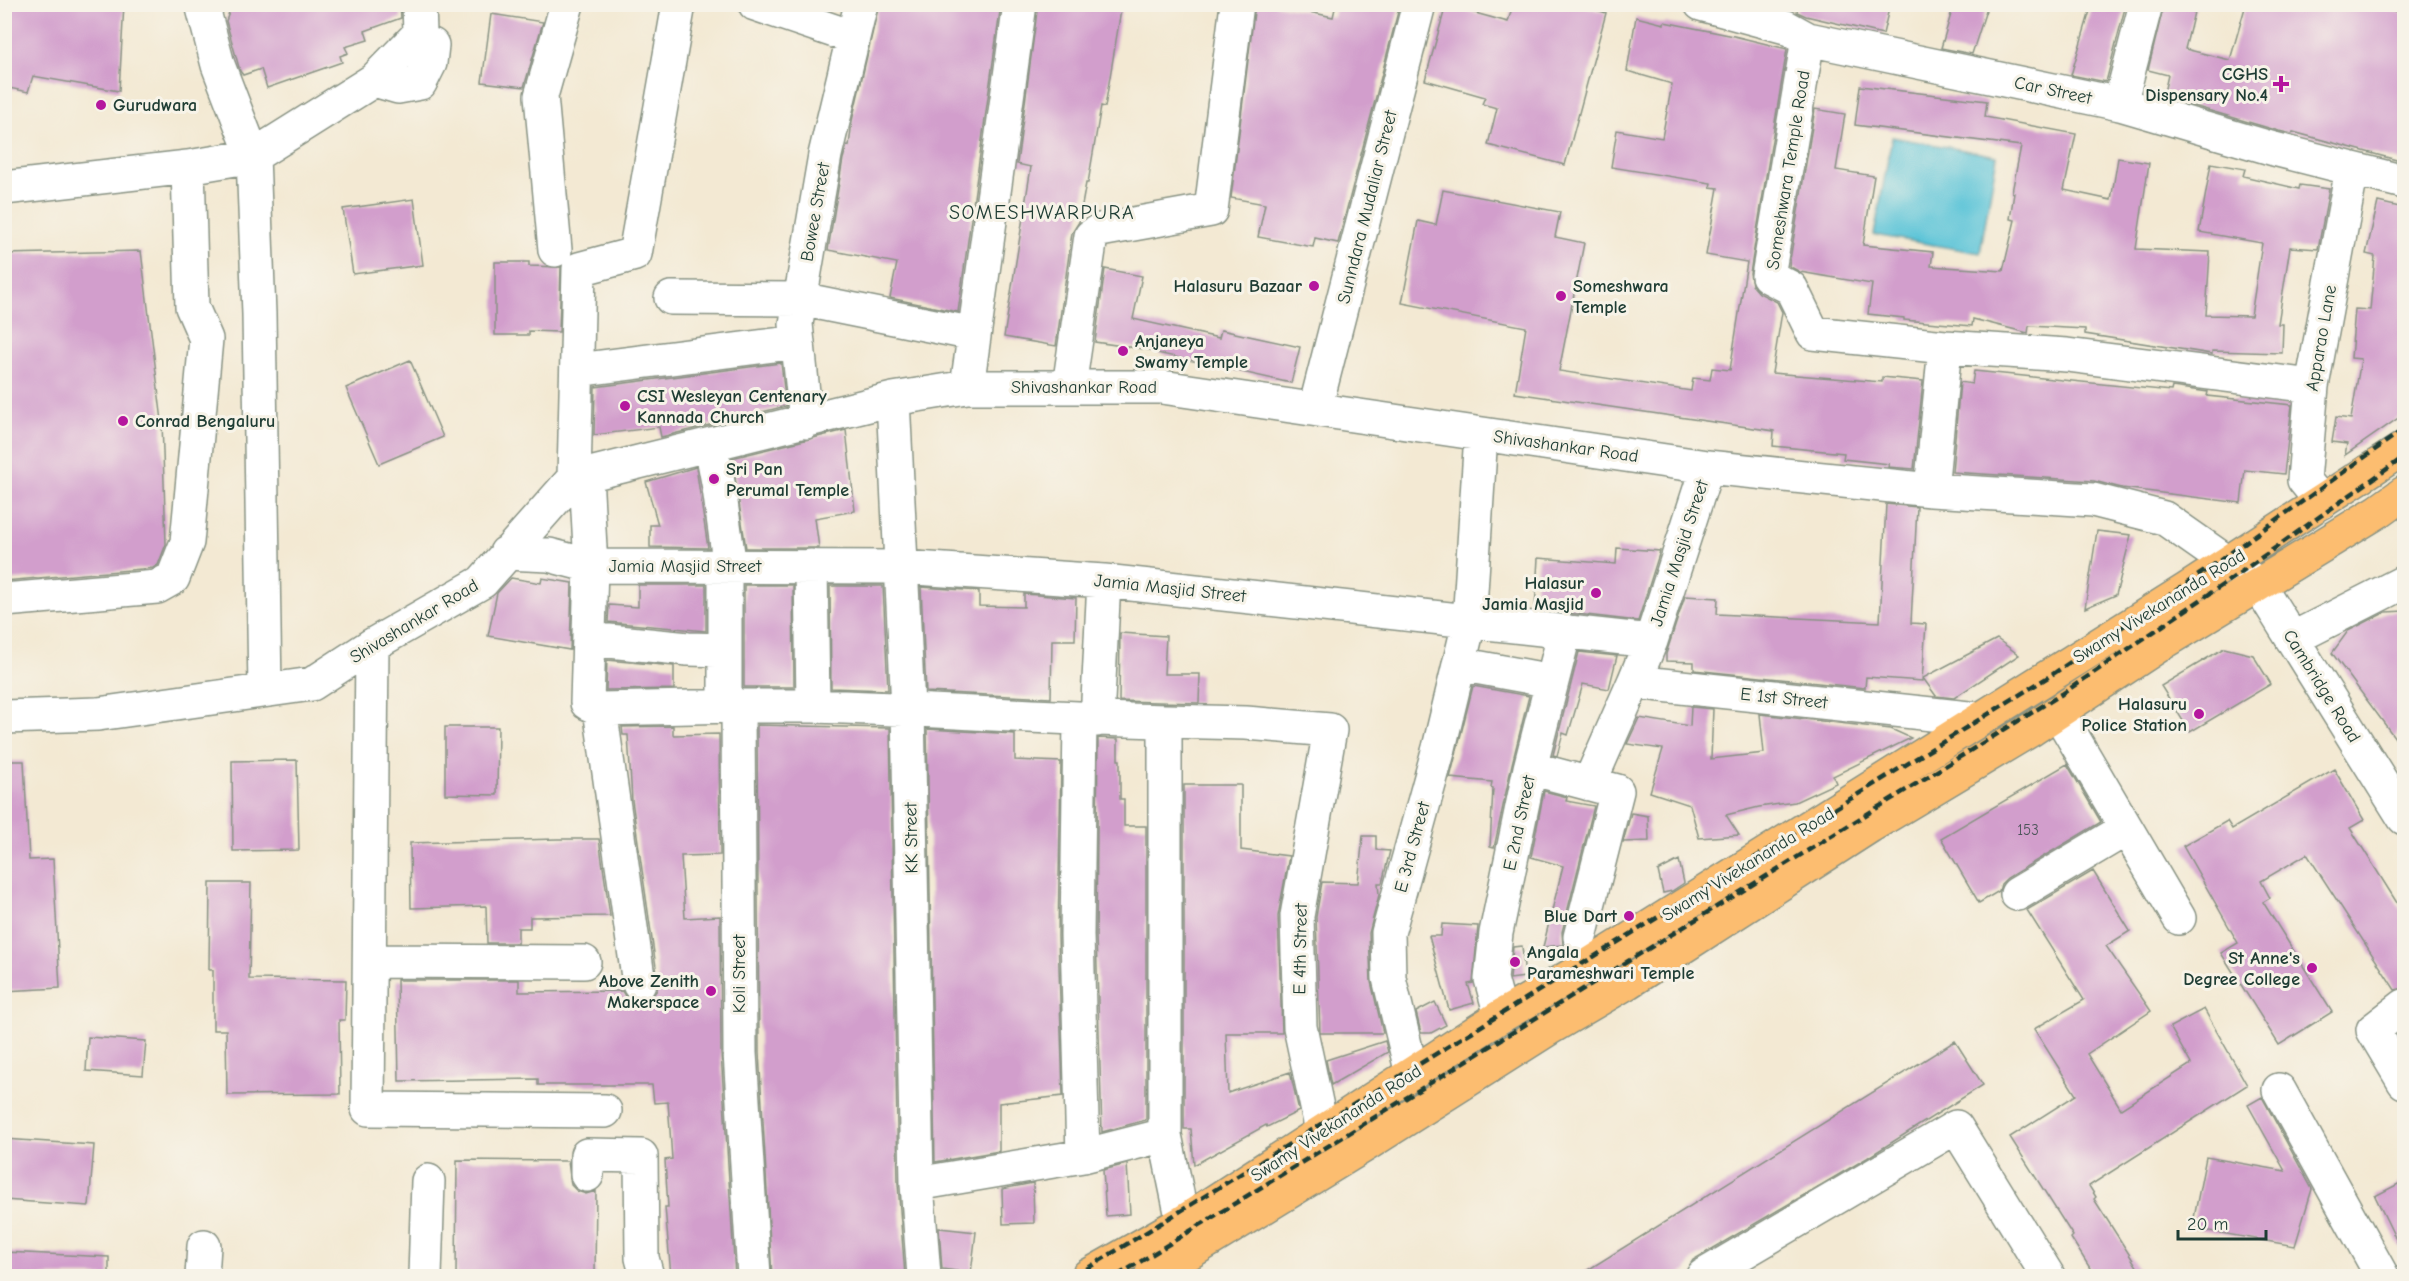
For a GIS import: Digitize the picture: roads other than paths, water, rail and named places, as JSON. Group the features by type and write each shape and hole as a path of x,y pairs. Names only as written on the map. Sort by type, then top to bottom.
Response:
{"main road":[{"name":"Swamy Vivekananda Road","path":"1088,1276 1183,1222 1501,1016 1578,972 2228,563 2404,448"},
{"name":"Swamy Vivekananda Road","path":"1151,1276 1368,1144 1518,1047 1628,982 1870,826 2058,712 2158,646 2379,511 2404,493"}],"street":[{"path":"202,4 218,64 253,156 259,315 265,690"},
{"path":"4,188 188,167 253,156 386,83 420,33 419,4"},
{"path":"555,250 541,96 567,4"},
{"path":"679,4 635,254 579,269 577,370 580,477 591,566 587,703 600,709 813,706 908,708 1088,720 1165,721 1166,1135 1183,1222"},
{"path":"755,4 852,37"},
{"name":"Bowee Street","path":"806,422 796,324 825,155 861,4"},
{"path":"967,387 1020,4"},
{"path":"1069,387 1091,236 1100,230 1211,210 1237,4"},
{"name":"Sunndara Mudaliar Street","path":"1315,409 1419,4"},
{"name":"Car Street","path":"1701,4 1795,24 2120,104 2274,150 2404,182"},
{"path":"2120,104 2146,4"},
{"name":"Someshwara Temple Road","path":"1795,24 1768,276 1791,288 1813,333 1945,347 2067,356 2312,386"},
{"path":"386,83 420,83 430,63 432,45"},
{"path":"4,600 157,587 174,578 180,564 187,542 206,339 192,307 188,167"},
{"name":"Apparao Lane","path":"2322,502 2304,480 2312,386 2352,169"},
{"path":"671,298 800,299 974,334"},
{"path":"577,370 798,342"},
{"path":"1931,490 1945,347"},
{"name":"Shivashankar Road","path":"4,717 98,714 312,684 372,645 482,582 506,553 580,477 893,399 967,387 1162,387 1707,467 1931,490 2103,503 2164,518 2228,563"},
{"name":"KK Street","path":"893,399 908,708 916,1184 924,1276"},
{"name":"E 3rd Street","path":"1412,1074 1389,978 1388,933 1439,748 1469,622 1481,434"},
{"name":"Koli Street","path":"711,445 719,488 727,568 722,707 754,1276"},
{"name":"Jamia Masjid Street","path":"506,553 549,555 591,566 901,567 1104,580 1651,641 1707,467"},
{"name":"Cambridge Road","path":"2228,563 2258,584 2404,818"},
{"path":"811,566 813,706"},
{"path":"1083,1156 1077,935 1088,720 1104,580"},
{"path":"2292,639 2404,582"},
{"name":"E 2nd Street","path":"1501,1016 1491,979 1496,933 1530,768 1565,631"},
{"path":"589,639 688,649 725,650"},
{"path":"1589,784 1651,641"},
{"path":"372,645 368,1109 605,1111"},
{"path":"1459,664 1552,681"},
{"name":"E 1st Street","path":"1634,682 1978,719"},
{"path":"600,709 639,984"},
{"path":"2058,712 2178,918"},
{"name":"E 4th Street","path":"1165,721 1246,723 1330,730 1297,916 1300,1027 1323,1131"},
{"path":"1530,768 1617,791 1580,937"},
{"path":"2017,894 2126,829"},
{"path":"370,961 584,962"},
{"path":"2404,1006 2373,1030 2404,1082"},
{"path":"2279,1090 2382,1276"},
{"path":"1703,1276 1956,1127 2048,1276"},
{"path":"916,1184 1083,1156 1166,1135"},
{"path":"587,1175 587,1155 641,1156 641,1270"},
{"path":"425,1276 428,1182"}],"water":[{"path":"1892,137 1997,156 1980,253 1874,235"}],"railway":[{"path":"1075,1276 2050,676 2212,566 2404,429"},
{"path":"1117,1276 2062,694 2224,584 2404,457"}],"place":[{"name":"CGHS Dispensary No.4","path":"2281,84"},
{"name":"Gurudwara","path":"101,105"},
{"name":"Halasuru Bazaar","path":"1314,286"},
{"name":"Someshwara Temple","path":"1561,296"},
{"name":"Anjaneya Swamy Temple","path":"1123,351"},
{"name":"CSI Wesleyan Centenary Kannada Church","path":"625,406"},
{"name":"Conrad Bengaluru","path":"123,421"},
{"name":"Sri Pan Perumal Temple","path":"714,479"},
{"name":"Halasur Jamia Masjid","path":"1596,593"},
{"name":"Halasuru Police Station","path":"2199,714"},
{"name":"Blue Dart","path":"1629,916"},
{"name":"Angala Parameshwari Temple","path":"1515,962"},
{"name":"St Anne's Degree College","path":"2312,968"},
{"name":"Above Zenith Makerspace","path":"711,991"}],"district":[{"name":"SOMESHWARPURA","path":"1042,212"}]}
